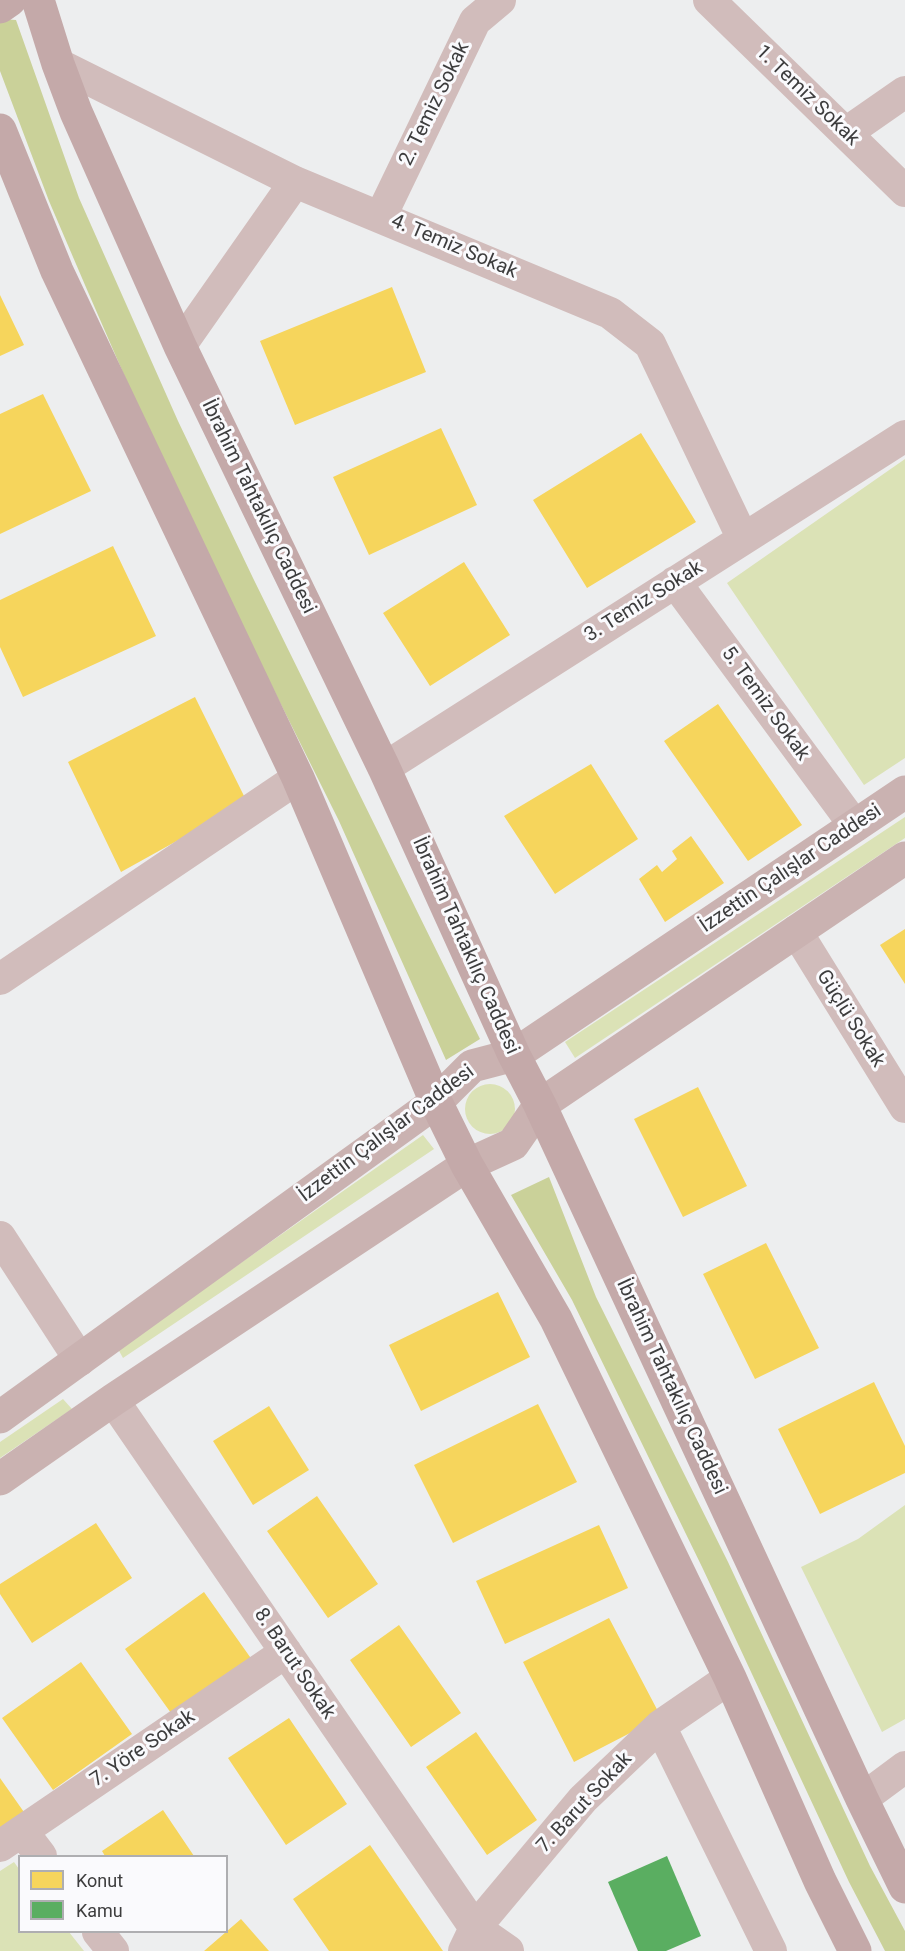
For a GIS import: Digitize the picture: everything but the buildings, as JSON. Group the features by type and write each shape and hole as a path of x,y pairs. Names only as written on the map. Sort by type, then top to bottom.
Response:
{"main road":[{"path":"0,7 10,0"},
{"name":"İbrahim Tahtakılıç Caddesi","path":"38,0 76,112 180,346 384,768 514,1055 540,1105 905,1887"},
{"path":"0,130 57,271 298,778 436,1102 467,1165 556,1319 730,1678 820,1881 855,1951"}],"street":[{"name":"2. Temiz Sokak","path":"381,216 475,21 500,0"},
{"name":"1. Temiz Sokak","path":"709,0 905,191"},
{"name":"4. Temiz Sokak","path":"58,64 295,182 610,313 650,344 743,538"},
{"path":"846,133 905,92"},
{"path":"180,346 295,182"},
{"name":"3. Temiz Sokak","path":"384,768 905,436"},
{"name":"5. Temiz Sokak","path":"675,582 855,826"},
{"path":"0,979 298,778"},
{"name":"İzzettin Çalışlar Caddesi","path":"0,1417 436,1102 472,1066 514,1055 905,792"},
{"path":"0,1479 113,1400 467,1165 513,1144 540,1105 905,858"},
{"name":"Güçlü Sokak","path":"796,931 905,1107"},
{"path":"0,1237 80,1360 113,1400"},
{"name":"8. Barut Sokak","path":"113,1400 286,1652 469,1940"},
{"name":"7. Yöre Sokak","path":"11,1839 286,1652"},
{"name":"7. Barut Sokak","path":"469,1940 583,1799 660,1726 730,1678"},
{"path":"660,1726 771,1951"},
{"path":"862,1799 905,1767"},
{"path":"11,1839 38,1855"},
{"path":"99,1933 112,1951"},
{"path":"469,1940 508,1951"}],"green space":[{"path":"0,19 16,20 79,198 178,421 480,1039 446,1060 339,821 222,586 148,430 49,201 0,71"},
{"path":"905,459 905,758 864,785 727,583"},
{"path":"905,817 905,838 575,1058 565,1042"},
{"path":"485,1084 495,1084 508,1091 515,1104 515,1114 508,1127 495,1134 485,1134 476,1130 469,1123 465,1114 465,1104 469,1095 476,1088"},
{"path":"423,1135 434,1149 123,1358 118,1349"},
{"path":"549,1177 596,1297 728,1562 870,1866 905,1931 905,1951 885,1951 849,1882 703,1569 572,1300 511,1195"},
{"path":"63,1399 72,1409 0,1458 0,1442"},
{"path":"905,1505 905,1719 882,1732 801,1567 858,1539"},
{"path":"14,1862 18,1868 18,1933 70,1933 84,1951 0,1951 0,1871"}]}
